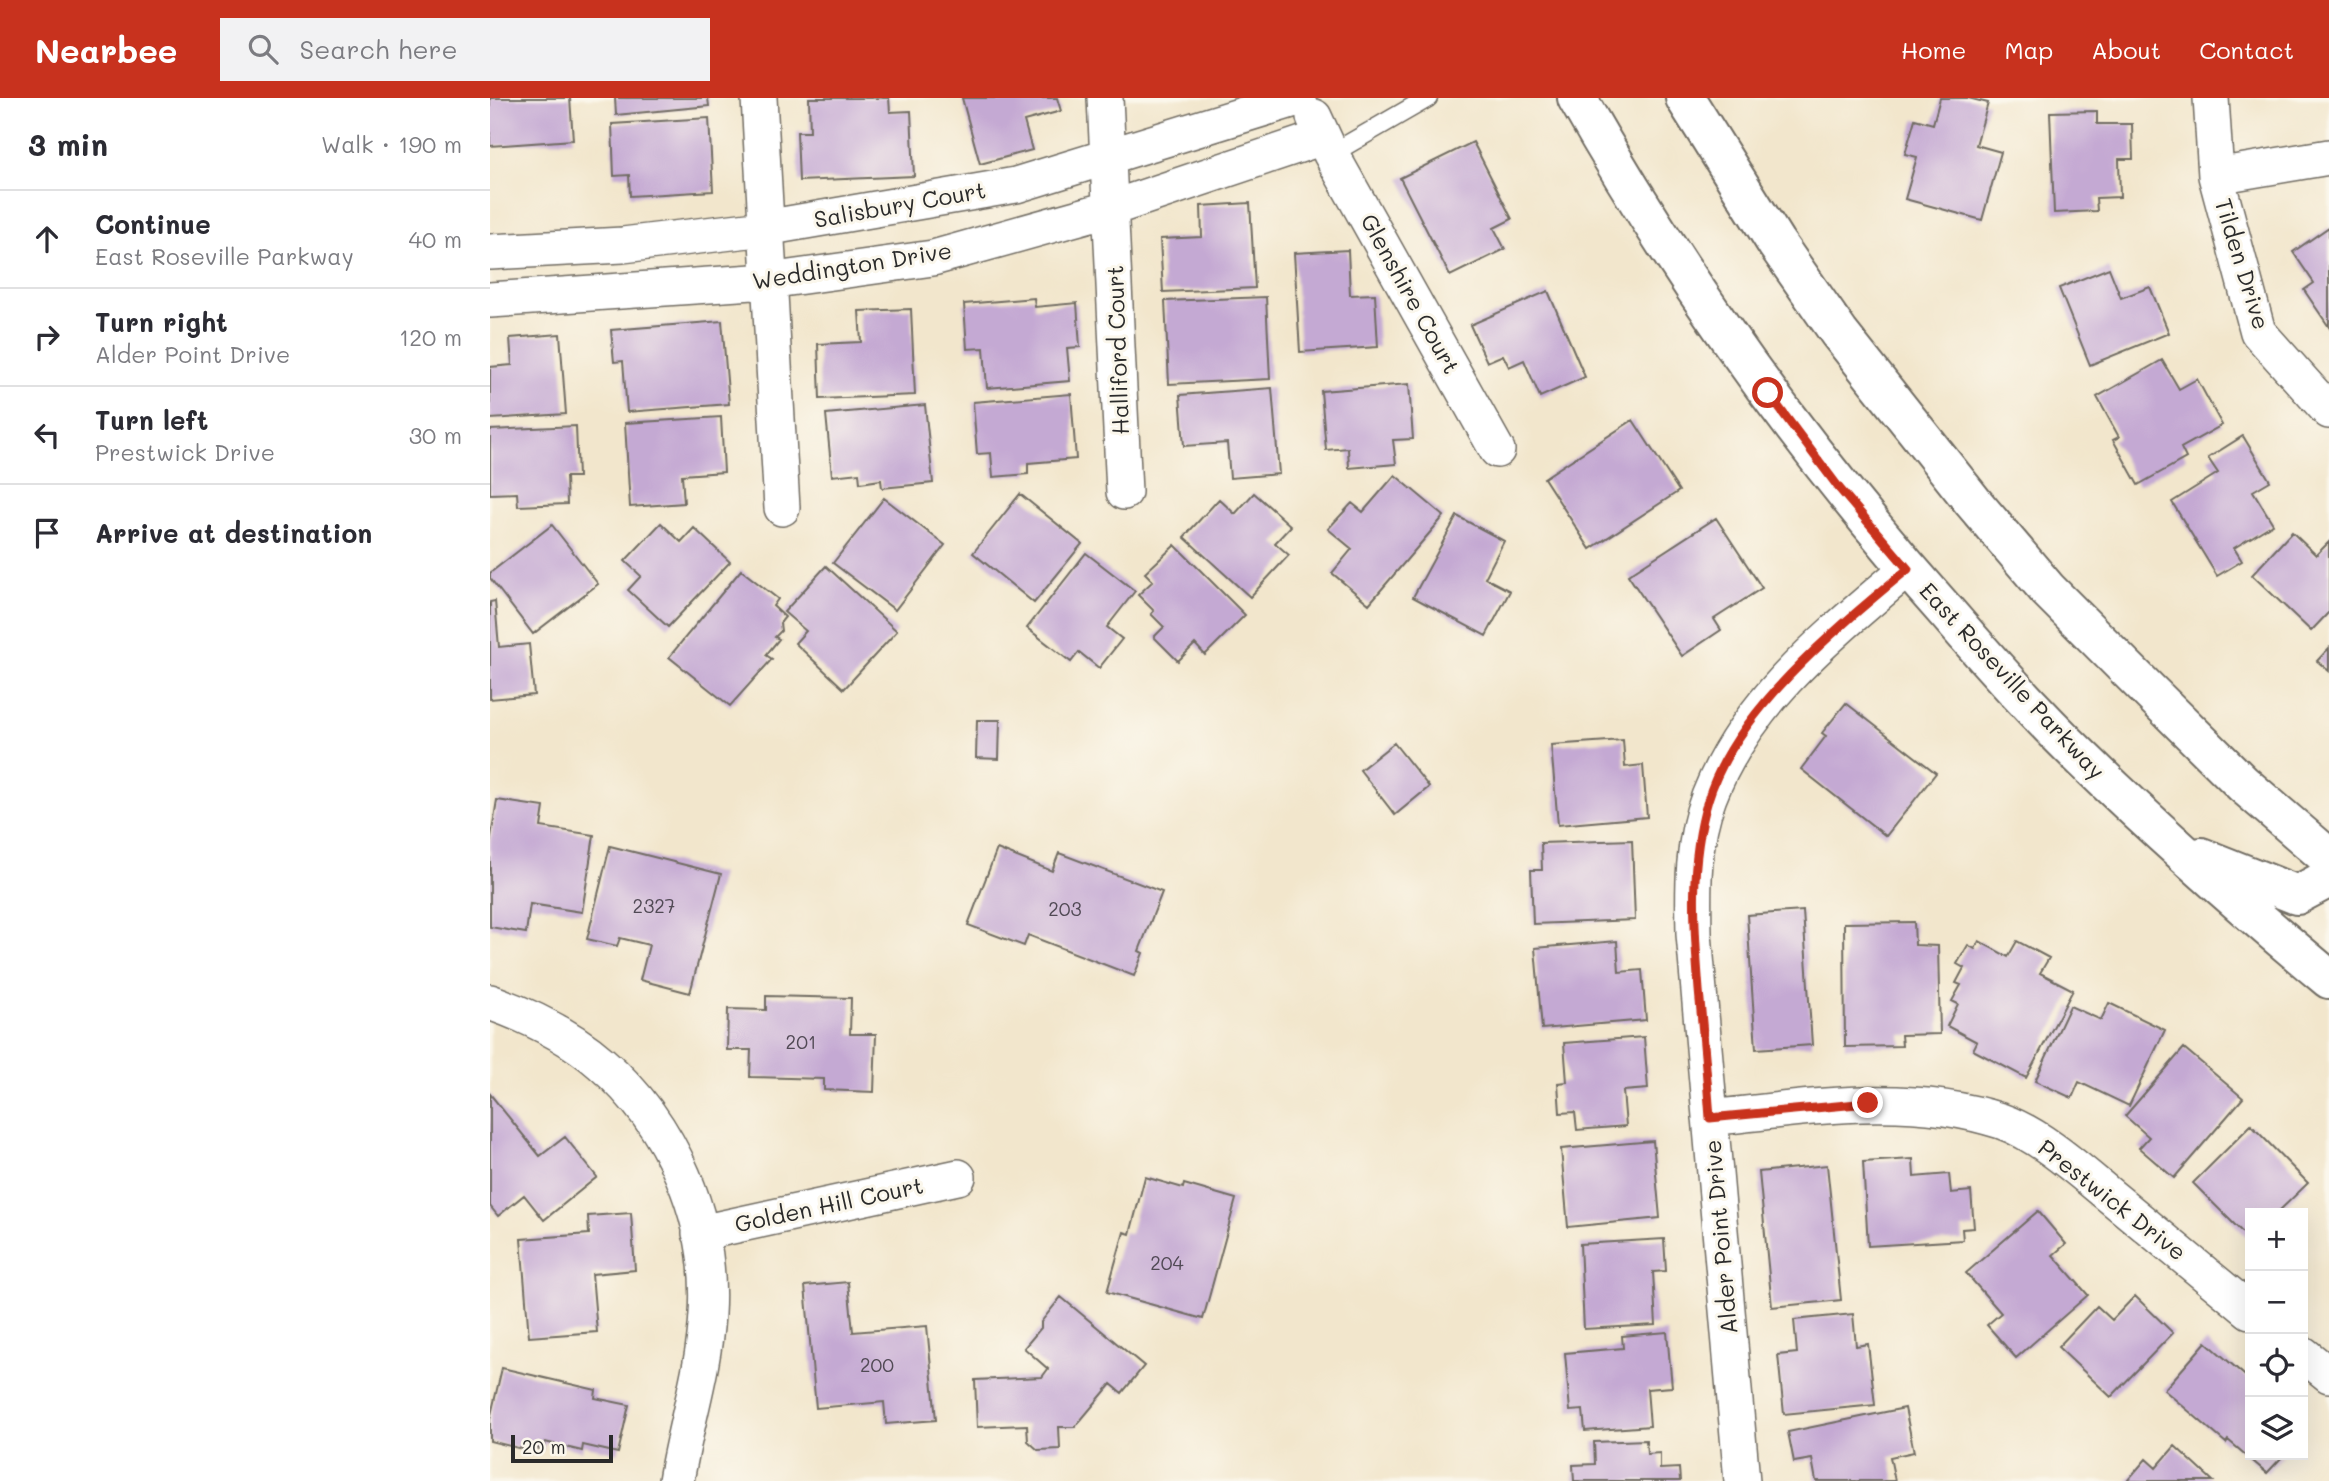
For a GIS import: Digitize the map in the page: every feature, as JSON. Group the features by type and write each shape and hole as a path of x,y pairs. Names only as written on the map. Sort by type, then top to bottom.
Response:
{"main road":[{"name":"East Roseville Parkway","path":"1577,98 1639,204 1752,371 1839,488 1908,569 1981,653 2082,759 2176,848 2329,979"},
{"path":"1685,98 1776,243 1839,333 1973,502 2048,590 2146,688 2243,784 2329,858"},
{"path":"2176,848 2297,895 2329,878"}],"street":[{"path":"759,98 782,508"},
{"name":"Halliford Court","path":"1105,98 1124,492"},
{"name":"Salisbury Court","path":"490,252 623,246 765,228 1016,185 1298,98"},
{"path":"1305,98 1327,146"},
{"name":"Tilden Drive","path":"2211,98 2216,176 2258,332 2329,411"},
{"name":"Weddington Drive","path":"490,300 768,281 933,258 1327,146"},
{"name":"Glenshire Court","path":"1327,146 1497,450"},
{"path":"2216,176 2329,157"},
{"name":"Alder Point Drive","path":"1742,1481 1694,934 1693,886 1698,838 1708,798 1726,760 1751,720 1783,682 1849,619 1908,569"},
{"path":"490,1002 526,1015 601,1062 633,1096 660,1132 679,1164 692,1198 700,1233 706,1271 707,1313 698,1377 676,1481"},
{"name":"Prestwick Drive","path":"1710,1118 1891,1103 1954,1110 2002,1122 2041,1142 2081,1172 2245,1307"},
{"name":"Golden Hill Court","path":"700,1233 958,1177"},
{"path":"2308,1358 2329,1374"}],"lane":[{"path":"1327,146 1428,98"}],"building":[{"path":"490,98 570,98 573,140 490,146"},
{"path":"615,98 708,98 709,106 616,115"},
{"path":"809,98 889,98 890,112 911,111 914,176 799,181 797,132 810,132"},
{"path":"962,98 1057,98 1061,111 1024,121 1032,150 980,164"},
{"path":"1940,98 1968,98 1988,103 1976,145 2001,152 1982,220 1905,199 1917,157 1905,154 1915,119 1933,124"},
{"path":"2097,111 2097,124 2132,124 2133,159 2119,159 2120,197 2096,198 2097,211 2054,213 2050,112"},
{"path":"709,118 713,191 630,196 629,175 614,176 612,124"},
{"path":"1473,142 1512,219 1494,228 1505,249 1450,276 1400,178"},
{"path":"1250,203 1255,288 1163,292 1160,239 1202,237 1201,206"},
{"path":"2329,227 2329,327 2304,290 2314,283 2293,252"},
{"path":"1348,250 1350,295 1375,294 1378,347 1300,352 1294,253"},
{"path":"2109,268 2121,298 2150,287 2169,333 2090,365 2059,288"},
{"path":"1548,291 1585,377 1540,397 1524,360 1509,367 1503,355 1487,362 1470,325"},
{"path":"1266,297 1270,379 1169,384 1165,301"},
{"path":"1034,298 1035,307 1077,303 1080,347 1067,348 1070,381 987,388 984,348 967,349 964,304"},
{"path":"911,309 915,395 820,399 818,344 861,342 859,311"},
{"path":"722,321 729,404 627,412 623,361 614,362 611,330"},
{"path":"560,334 566,414 490,419 490,367 512,365 510,338"},
{"path":"2162,360 2179,389 2197,379 2222,425 2181,448 2186,458 2138,485 2113,440 2119,437 2097,397"},
{"path":"1409,384 1413,439 1393,440 1396,464 1349,468 1348,448 1326,450 1321,391"},
{"path":"1272,388 1279,474 1230,478 1227,443 1184,446 1180,395"},
{"path":"1071,394 1076,459 1028,463 1028,474 993,477 991,453 977,454 973,402"},
{"path":"925,405 933,483 882,488 881,480 860,483 859,473 832,476 826,414"},
{"path":"721,417 724,472 682,475 684,503 630,507 625,423"},
{"path":"1633,420 1679,491 1590,549 1544,478"},
{"path":"576,426 578,477 566,477 567,504 518,506 517,493 490,494 490,430"},
{"path":"2243,436 2270,481 2253,491 2273,524 2234,548 2242,561 2217,576 2172,502 2218,473 2208,458"},
{"path":"1395,475 1444,516 1369,604 1332,573 1352,549 1328,529 1352,503 1363,512"},
{"path":"1254,493 1291,526 1275,543 1289,555 1250,597 1184,537 1219,499 1235,514"},
{"path":"1020,494 1082,544 1034,603 973,553"},
{"path":"884,498 945,545 895,610 833,563"},
{"path":"1457,516 1504,541 1485,578 1510,591 1486,636 1413,597"},
{"path":"1716,518 1762,588 1714,619 1721,630 1682,656 1628,575"},
{"path":"661,523 681,542 694,528 730,562 668,627 628,590 641,576 625,561"},
{"path":"552,525 598,584 533,634 490,578 490,573"},
{"path":"2292,532 2316,555 2329,542 2329,612 2311,631 2252,575"},
{"path":"1175,545 1245,615 1205,655 1195,644 1178,661 1154,637 1164,627 1151,614 1154,611 1138,595 1153,581 1145,573"},
{"path":"1086,553 1135,591 1107,627 1122,639 1099,668 1079,652 1071,662 1027,628"},
{"path":"826,566 897,631 844,689 795,643 806,631 784,612"},
{"path":"741,570 778,599 773,606 785,617 780,623 781,631 775,637 779,639 766,655 772,659 730,706 669,657"},
{"path":"495,601 499,647 529,644 534,695 490,699 490,602"},
{"path":"2329,648 2329,671 2317,661"},
{"path":"1846,703 1936,773 1886,836 1801,769 1826,736 1822,733"},
{"path":"977,720 1000,720 999,759 976,758"},
{"path":"1623,740 1625,767 1643,765 1647,817 1558,825 1551,745"},
{"path":"1394,743 1429,787 1395,815 1360,770"},
{"path":"497,800 544,807 541,827 594,835 582,912 530,904 526,933 490,927 490,843"},
{"path":"1632,840 1635,920 1533,924 1531,870 1542,870 1541,843"},
{"path":"610,846 721,874 690,993 640,980 649,945 620,938 617,946 587,939"},
{"path":"997,849 1052,871 1059,853 1162,892 1139,951 1143,953 1134,976 1028,935 1024,946 968,925"},
{"path":"1803,911 1812,1045 1756,1049 1747,915"},
{"path":"1914,922 1915,945 1938,946 1940,1034 1901,1035 1902,1046 1845,1047 1844,923"},
{"path":"1617,941 1619,972 1642,970 1646,1020 1542,1029 1535,948"},
{"path":"1979,941 2008,957 2017,941 2049,958 2040,973 2073,990 2026,1078 1973,1050 1977,1042 1947,1026 1958,1004 1952,1001 1961,985 1956,983 1964,968 1957,964 1968,945 1975,949"},
{"path":"766,996 851,998 850,1034 876,1034 874,1092 824,1090 824,1079 750,1077 751,1050 727,1050 728,1009 766,1010"},
{"path":"2109,1003 2165,1030 2129,1106 2079,1082 2072,1098 2035,1081 2070,1006 2101,1020"},
{"path":"1644,1037 1648,1089 1623,1091 1626,1126 1577,1130 1575,1112 1560,1113 1558,1083 1567,1082 1564,1043"},
{"path":"2184,1048 2243,1098 2174,1178 2139,1148 2149,1137 2125,1116"},
{"path":"490,1094 540,1156 565,1137 597,1177 544,1220 524,1195 498,1216 490,1206"},
{"path":"2251,1125 2308,1183 2282,1208 2245,1208 2245,1235 2193,1183"},
{"path":"1653,1141 1660,1218 1568,1227 1561,1149"},
{"path":"1913,1159 1914,1177 1949,1174 1951,1193 1971,1191 1974,1228 1962,1229 1963,1240 1868,1246 1863,1162"},
{"path":"1827,1165 1841,1300 1772,1307 1759,1172"},
{"path":"1145,1177 1183,1188 1184,1184 1236,1199 1203,1319 1107,1292 1124,1232 1130,1234"},
{"path":"2038,1211 2066,1244 2053,1255 2088,1295 2016,1358 1987,1325 2001,1313 1966,1273"},
{"path":"631,1213 635,1270 592,1274 597,1332 529,1337 521,1239 589,1234 588,1216"},
{"path":"1664,1239 1666,1271 1653,1272 1656,1325 1584,1329 1580,1244"},
{"path":"848,1282 853,1332 927,1326 936,1420 886,1424 884,1402 816,1408 805,1286"},
{"path":"2135,1296 2173,1333 2111,1397 2058,1347 2097,1306 2112,1320"},
{"path":"1061,1297 1144,1366 1122,1393 1111,1384 1075,1427 1059,1427 1060,1449 1038,1450 1028,1441 1027,1425 977,1427 975,1380 1042,1377 1048,1369 1024,1348"},
{"path":"1853,1314 1856,1346 1868,1344 1875,1405 1784,1414 1778,1355 1797,1353 1794,1320"},
{"path":"1667,1332 1672,1387 1647,1389 1650,1426 1585,1431 1583,1410 1570,1411 1565,1353 1623,1348 1622,1336"},
{"path":"2206,1342 2245,1376 2245,1454 2228,1440 2226,1443 2164,1390"},
{"path":"502,1368 596,1390 595,1398 629,1405 618,1453 583,1445 582,1451 545,1442 543,1450 530,1446 526,1450 490,1441 490,1419"},
{"path":"1905,1408 1914,1452 1890,1457 1895,1481 1816,1481 1812,1459 1794,1462 1788,1432"},
{"path":"1646,1440 1647,1454 1660,1453 1660,1469 1679,1468 1680,1481 1574,1481 1573,1465 1595,1464 1594,1442"},
{"path":"2175,1446 2213,1481 2127,1481 2146,1459 2156,1468"},
{"path":"2252,1460 2279,1460 2267,1473"}],"route":[{"path":"1768,393 1839,488 1908,569 1849,619 1783,682 1751,720 1726,760 1708,798 1698,838 1693,886 1694,934 1710,1118 1868,1103"}]}
